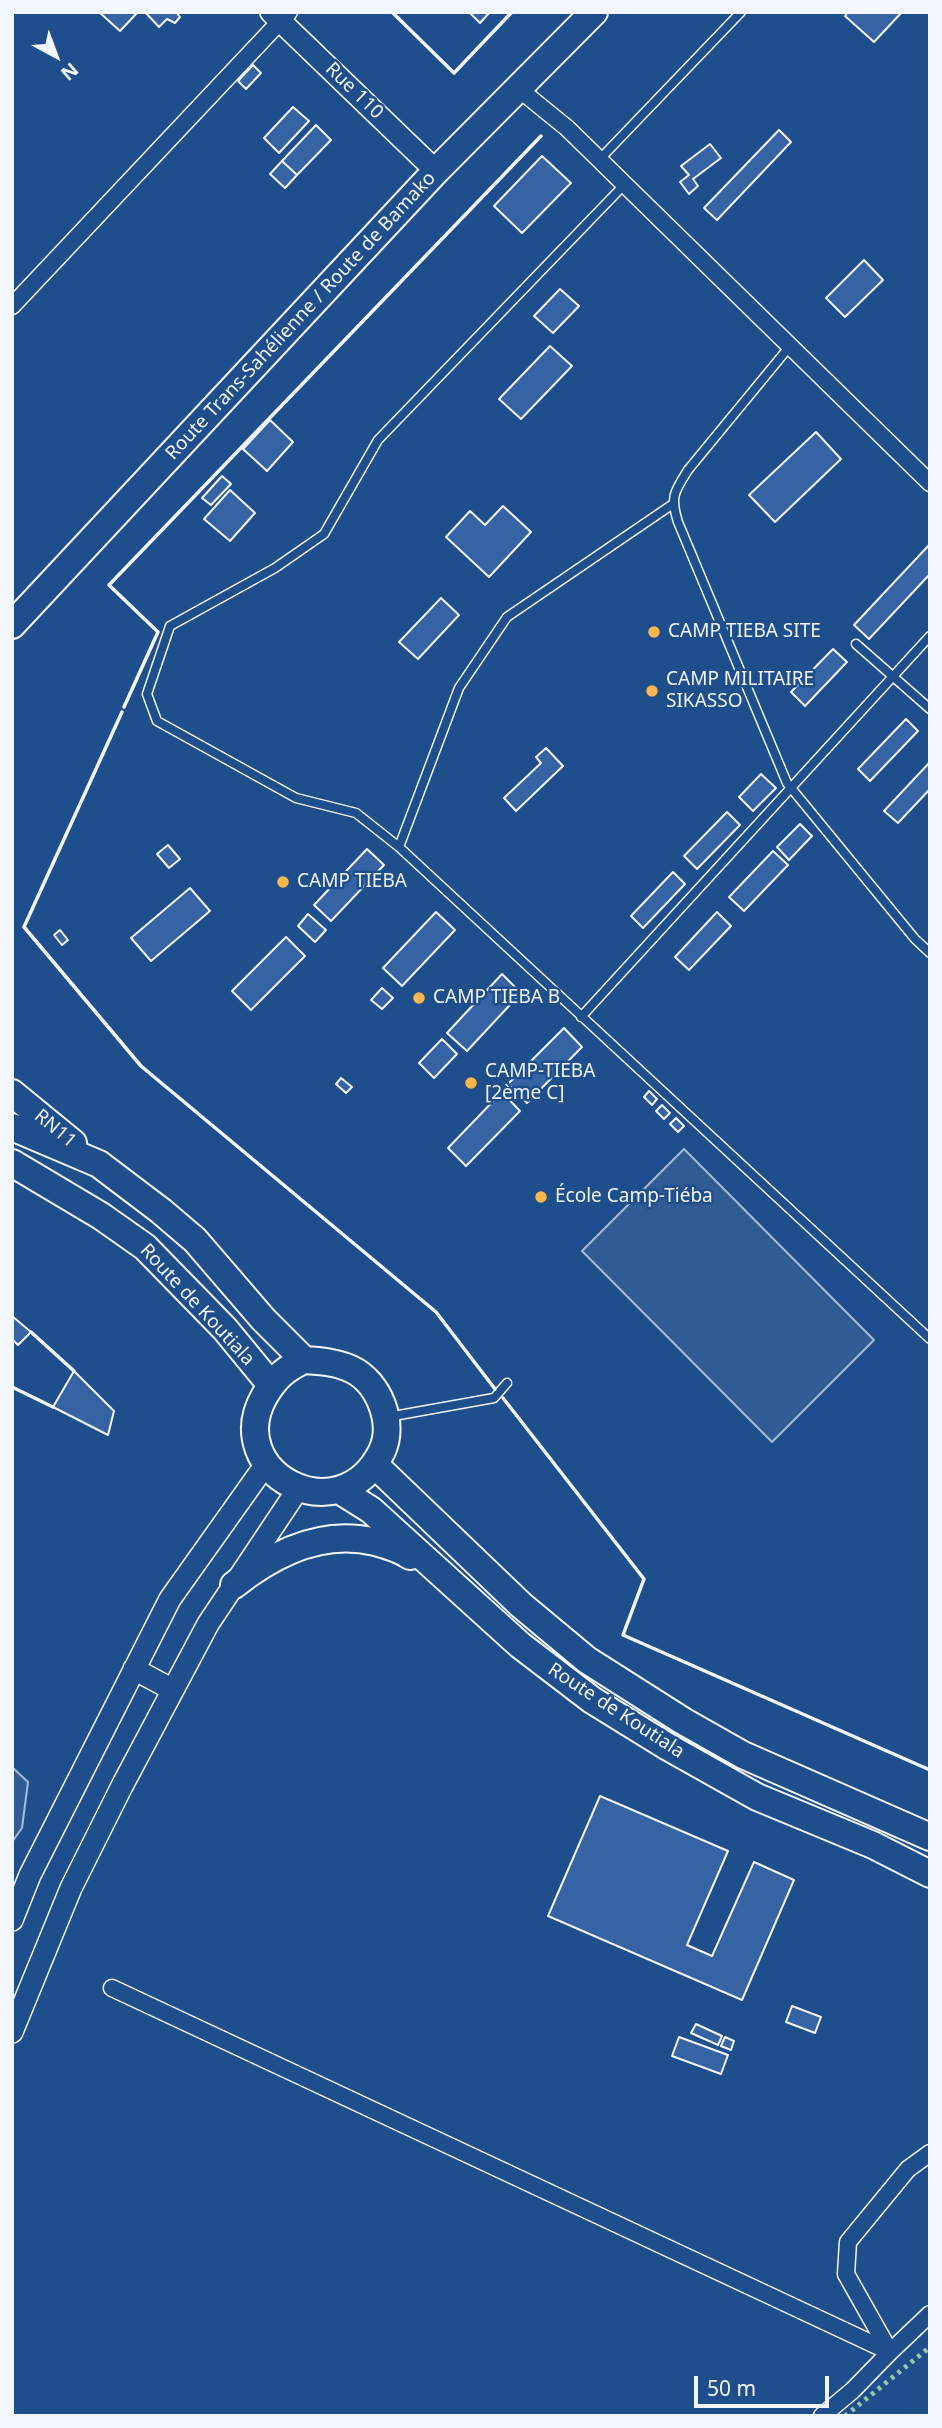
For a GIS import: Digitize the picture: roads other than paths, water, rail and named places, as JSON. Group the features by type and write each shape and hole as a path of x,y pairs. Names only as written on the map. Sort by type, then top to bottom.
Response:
{"main road":[{"name":"Route Trans-Sahélienne / Route de Bamako","path":"12,625 436,171 594,12"},
{"name":"RN11","path":"12,1093 195,1240 263,1319 304,1360"},
{"name":"RN11","path":"12,1127 99,1164"},
{"name":"Route de Koutiala","path":"12,1163 101,1216 145,1247 225,1329 271,1385"},
{"name":"Route de Koutiala","path":"267,1464 258,1446 256,1425 260,1405 282,1371 304,1360"},
{"path":"267,1464 281,1479 298,1489 319,1493 339,1490 358,1482 375,1465 384,1447 387,1425 382,1403 370,1384 353,1370 332,1363 304,1360"},
{"name":"Route de Koutiala","path":"375,1465 521,1605 587,1660 682,1721 743,1755 930,1837"},
{"name":"Route de Koutiala","path":"339,1490 371,1510 473,1605 592,1700 757,1797 873,1845 930,1874"},
{"path":"234,1584 255,1568 289,1550 324,1540 364,1539 405,1553 473,1605"}],"street":[{"path":"12,306 280,15"},
{"name":"Rue 110","path":"280,15 436,171"},
{"path":"519,89 567,128 930,483"},
{"path":"12,1920 30,1875 170,1599 267,1464"},
{"path":"12,2032 71,1888 173,1690 208,1624 298,1489"},
{"path":"134,1669 173,1690"},
{"path":"113,1988 890,2351"},
{"path":"890,2351 846,2274 848,2242 908,2169 930,2153"},
{"path":"822,2416 853,2390 930,2314"}],"lane":[{"path":"599,160 741,12"},
{"path":"624,185 378,440 324,534 275,568 170,626 147,694 157,721 296,798 356,813 399,848 930,1339"},
{"path":"790,346 688,470 677,488 673,504 678,522 791,788 915,939 930,953"},
{"path":"399,848 459,688 507,617 673,504"},
{"path":"581,1017 930,636"},
{"path":"856,644 930,709"},
{"path":"385,1418 494,1398 507,1383"}],"place":[{"name":"CAMP TIEBA SITE","path":"654,632"},
{"name":"CAMP MILITAIRE SIKASSO","path":"652,691"},
{"name":"CAMP TIEBA","path":"283,882"},
{"name":"CAMP TIEBA B","path":"419,998"},
{"name":"CAMP-TIEBA [2ème C]","path":"471,1083"},
{"name":"École Camp-Tiéba","path":"541,1197"}]}
